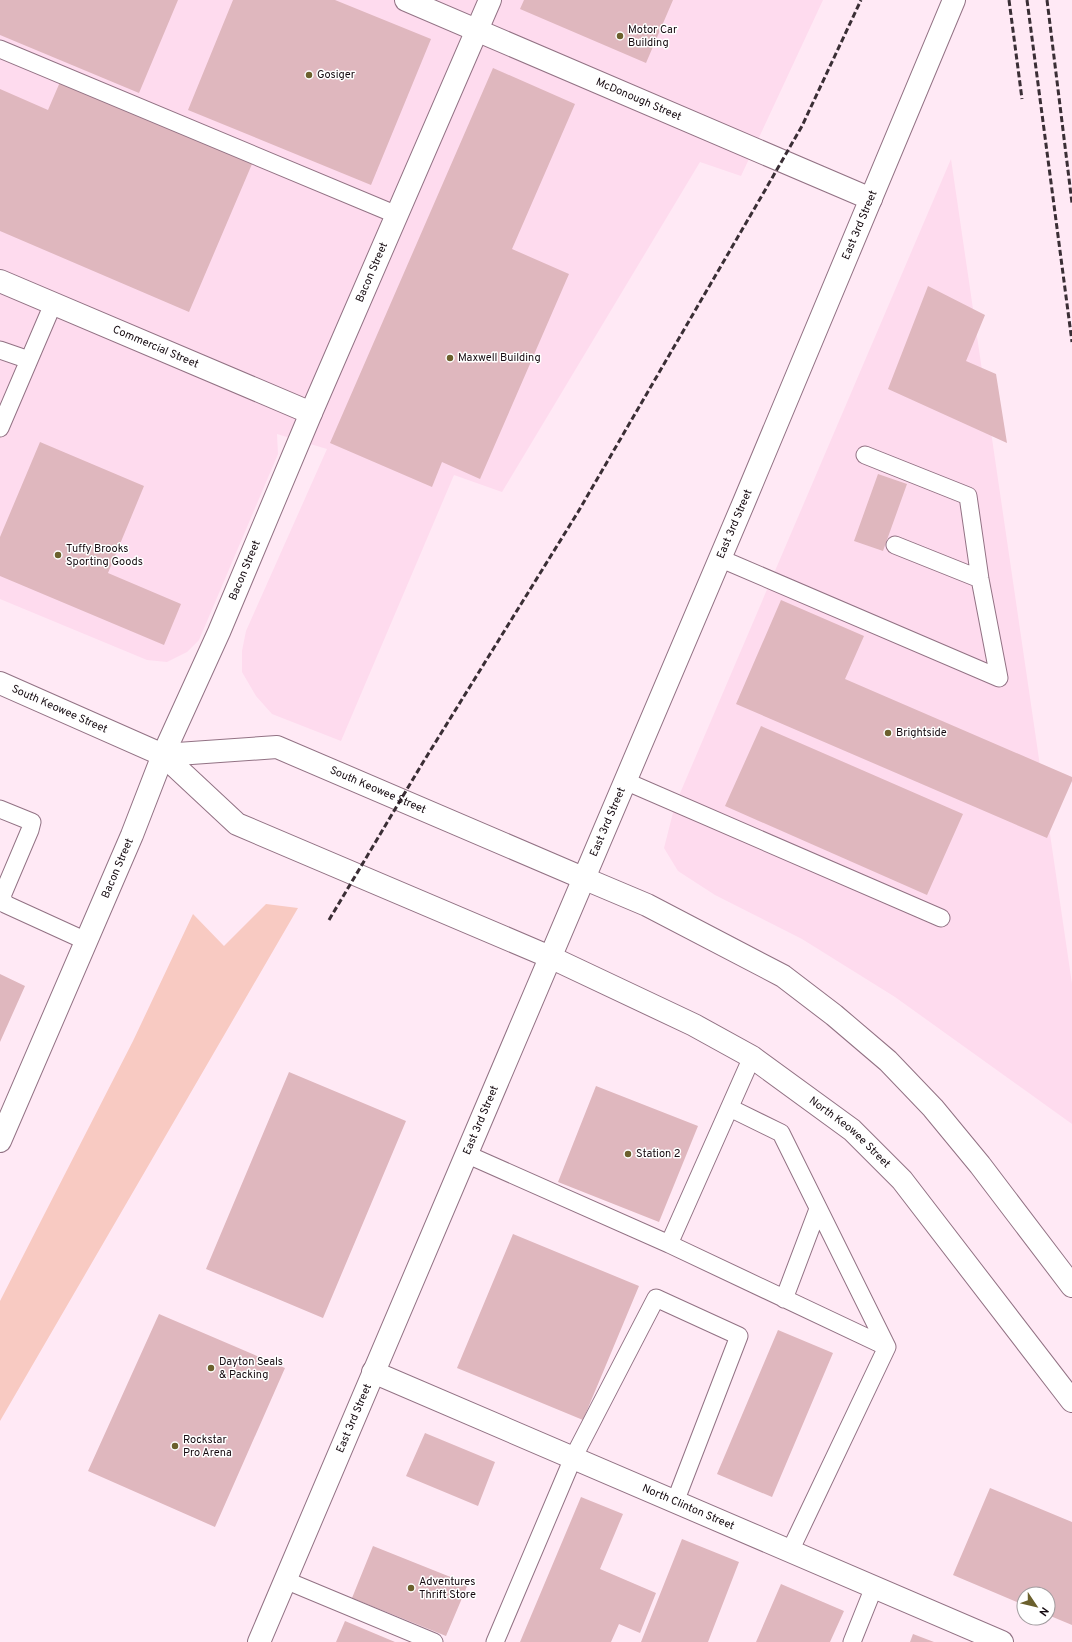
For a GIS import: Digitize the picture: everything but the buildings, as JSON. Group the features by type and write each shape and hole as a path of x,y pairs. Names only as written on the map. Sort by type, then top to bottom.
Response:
{"main road":[{"name":"McDonough Street","path":"406,0 871,199"},
{"name":"Bacon Street","path":"0,1141 132,835 164,755 219,632 311,413 490,0"},
{"name":"East 3rd Street","path":"259,1642 625,781 954,0"},
{"name":"Commercial Street","path":"0,281 311,413"},
{"name":"South Keowee Street","path":"0,684 164,755 237,824 550,957"},
{"name":"South Keowee Street","path":"164,755 277,746 583,878"},
{"path":"583,878 647,905 783,976 834,1015 888,1061 932,1108 980,1165 1072,1286"},
{"name":"North Keowee Street","path":"550,957 687,1022 752,1057 852,1130 902,1180 1072,1401"},
{"name":"North Clinton Street","path":"373,1372 1002,1642"}],"lane":[{"path":"0,49 397,215"},
{"path":"0,428 53,304"},
{"path":"0,350 29,360"},
{"path":"719,558 999,678 980,578 968,496 865,455"},
{"path":"895,545 980,578"},
{"path":"625,781 941,918"},
{"path":"0,809 32,822 2,896 5,904 86,941"},
{"path":"669,1244 752,1057"},
{"path":"730,1108 781,1133 887,1347"},
{"path":"466,1154 669,1244 887,1347"},
{"path":"784,1299 818,1209"},
{"path":"495,1642 574,1458 656,1298 739,1336 675,1502"},
{"path":"790,1551 887,1347"},
{"path":"285,1580 434,1642"},
{"path":"852,1642 874,1588"}],"shaded area":[{"path":"0,0 823,0 741,176 700,162 502,492 454,475 341,741 272,714 256,696 242,672 242,651 246,631 327,449 277,434 278,454 199,640 187,652 167,662 147,660 0,599"},
{"path":"951,159 1072,984 1072,1124 895,997 802,939 715,895 678,871 664,848 675,805"},
{"path":"266,904 298,908 0,1421 0,1301 133,1041 193,914 224,946"}],"railway":[{"path":"329,920 422,764 578,512 764,192 802,126 861,0"},
{"path":"1009,0 1022,99"},
{"path":"1027,0 1072,342"},
{"path":"1047,0 1072,203"}],"place":[{"name":"Motor Car Building","path":"620,36"},
{"name":"Gosiger","path":"309,75"},
{"name":"Maxwell Building","path":"450,358"},
{"name":"Tuffy Brooks Sporting Goods","path":"58,555"},
{"name":"Brightside","path":"888,733"},
{"name":"Station 2","path":"628,1154"},
{"name":"Dayton Seals & Packing","path":"211,1368"},
{"name":"Rockstar Pro Arena","path":"175,1446"},
{"name":"Adventures Thrift Store","path":"411,1588"}]}
